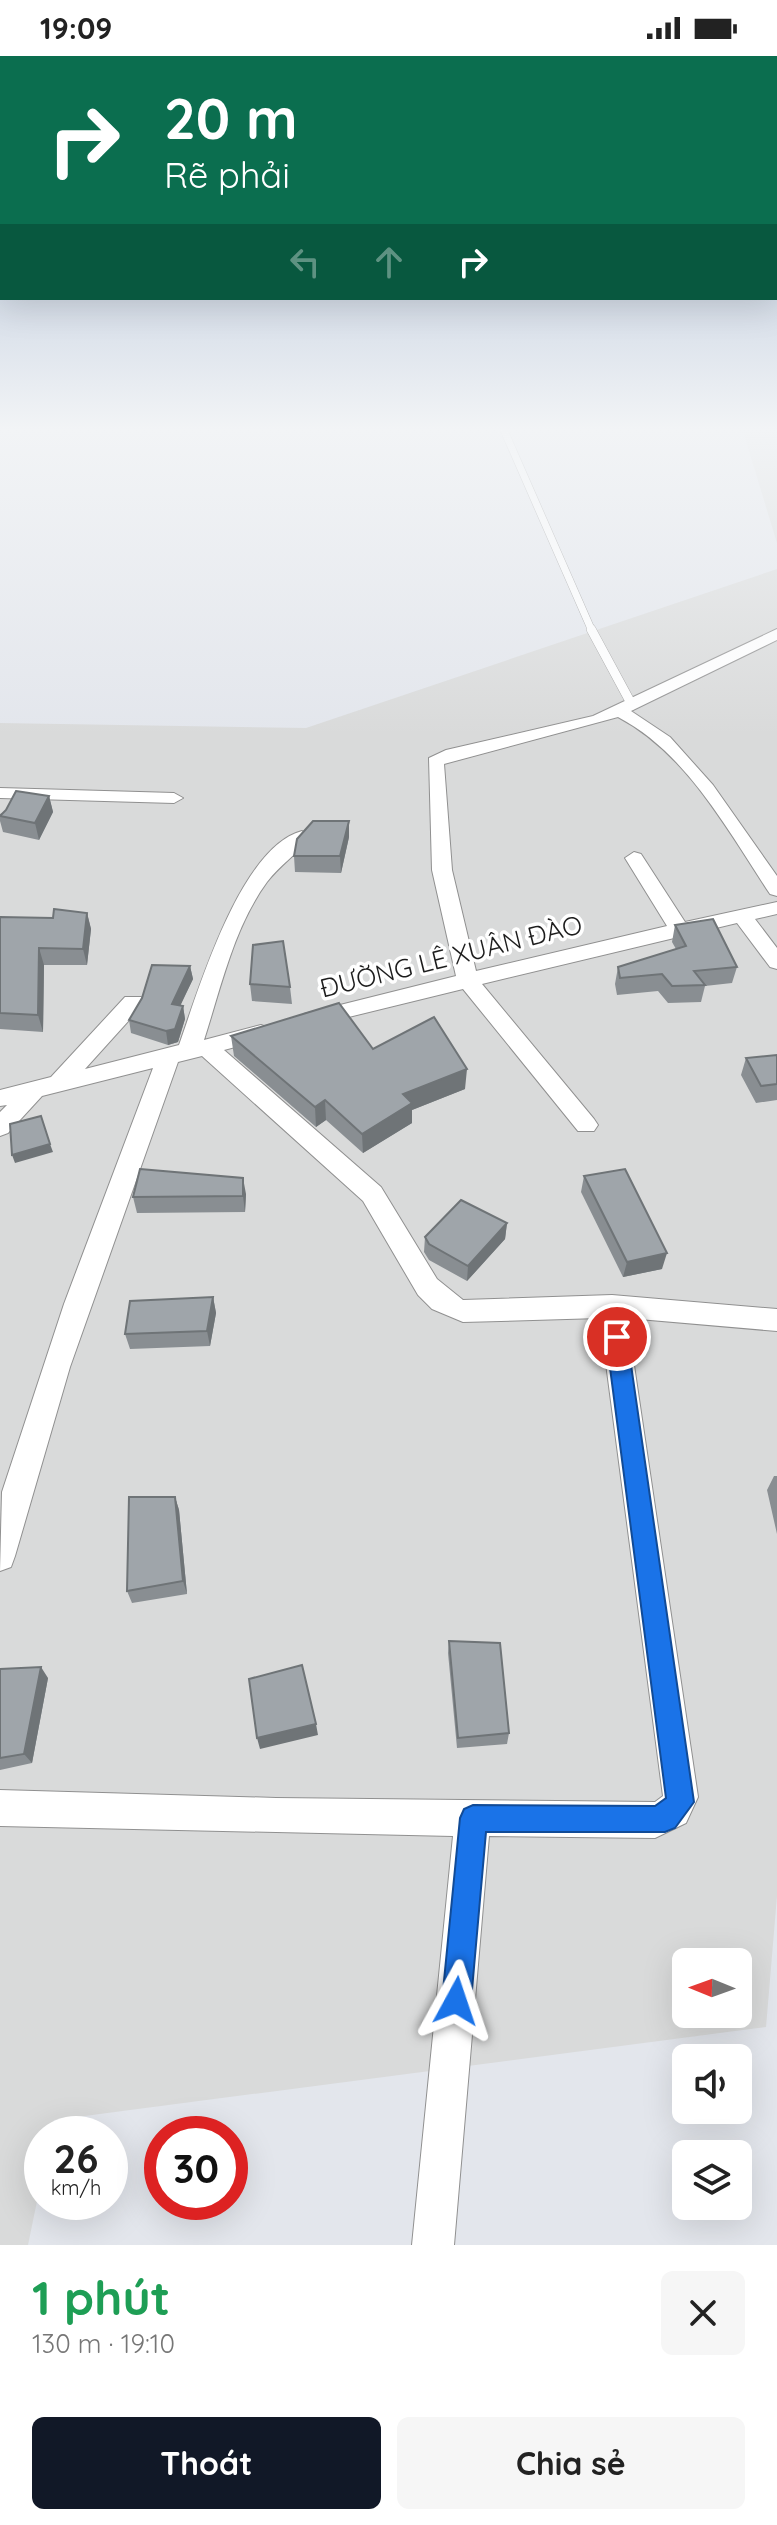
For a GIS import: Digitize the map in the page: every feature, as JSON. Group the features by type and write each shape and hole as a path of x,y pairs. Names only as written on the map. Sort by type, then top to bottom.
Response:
{"street":[{"path":"586,1125 468,981 442,870 435,762 452,754 562,731 625,708 714,661 777,634"},
{"path":"625,708 693,772 777,890"},
{"path":"1,799 174,798"},
{"path":"0,1556 29,1446 188,1051 239,908 269,864 302,837"},
{"path":"634,858 680,930"},
{"name":"ĐƯỜNG LÊ XUÂN ĐÀO","path":"0,1098 468,981 777,908"},
{"path":"742,916 777,962"},
{"path":"58,1084 133,1002"},
{"path":"188,1051 372,1194 394,1224 424,1286 447,1307 463,1311 612,1306 777,1320"},
{"path":"0,1127 34,1090"},
{"path":"0,1808 473,1818 665,1818 680,1802 612,1306"},
{"path":"433,2245 473,1818"}],"lane":[{"path":"548,530 625,708"}],"shaded area":[{"path":"777,569 777,1896 766,2027 85,2116 24,2116 24,2220 33,2220 28,2245 0,2245 0,723 306,728"}],"building":[{"path":"16,791 49,796 35,823 0,816"},
{"path":"313,821 349,821 340,856 294,856 297,839"},
{"path":"54,909 87,913 83,949 39,948 38,1015 0,1013 0,917 53,918"},
{"path":"713,919 737,967 694,971 705,985 672,986 662,974 620,978 618,967 686,946 675,925"},
{"path":"283,941 290,987 250,984 253,945"},
{"path":"152,965 190,966 172,1004 183,1006 175,1029 166,1031 129,1020 142,998"},
{"path":"339,1003 373,1049 434,1017 467,1069 403,1094 412,1103 362,1134 325,1100 315,1107 231,1036"},
{"path":"777,1055 777,1084 761,1086 746,1058"},
{"path":"41,1116 50,1144 12,1155 10,1124"},
{"path":"140,1169 243,1178 243,1196 133,1197"},
{"path":"625,1169 667,1253 627,1262 584,1176"},
{"path":"461,1200 507,1223 468,1266 429,1244 425,1237"},
{"path":"213,1297 207,1331 125,1334 130,1301"},
{"path":"129,1497 175,1497 183,1581 127,1591"},
{"path":"449,1641 500,1643 509,1733 458,1738"},
{"path":"302,1665 316,1724 257,1738 249,1679"},
{"path":"41,1667 24,1754 0,1758 0,1669"}],"route":[{"path":"456,2001 473,1818 655,1820 665,1818 680,1802 681,1791 617,1337"}]}
